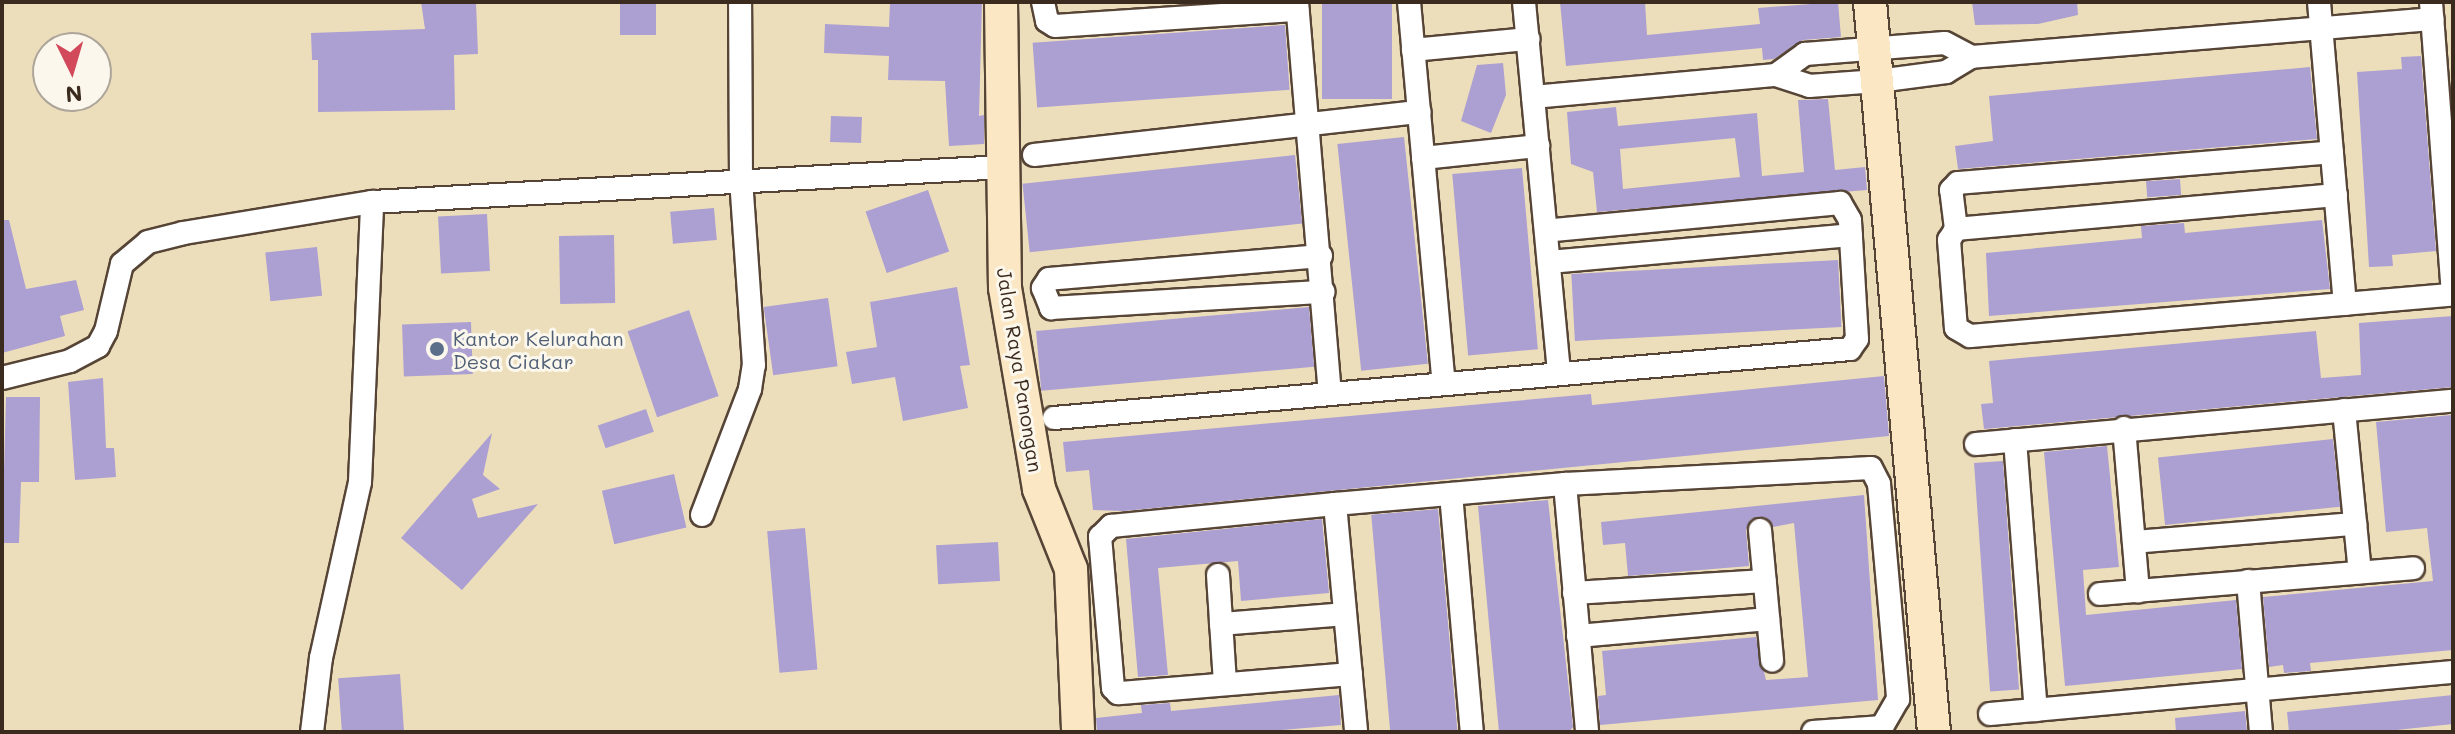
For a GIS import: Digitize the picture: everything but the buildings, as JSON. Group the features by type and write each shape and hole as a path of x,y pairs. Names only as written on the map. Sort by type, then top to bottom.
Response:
{"street":[{"path":"702,515 750,389 754,365 741,180 740,2"},
{"name":"Jalan Raya Panongan","path":"1001,2 1004,167 1001,237 1010,319 1039,489 1071,569 1078,732"},
{"path":"1043,2 1047,21 1055,26 1297,6 1305,124 1321,256 1330,392"},
{"path":"1409,2 1444,383"},
{"path":"1524,2 1559,372"},
{"path":"1870,2 1886,64 1934,732"},
{"path":"2319,2 2345,304"},
{"path":"1776,75 1805,54 1886,64 1934,74 1971,57 2321,29 2431,11 2444,69 2453,294 1970,336 1960,334 1955,322 1949,240 1956,229 1951,190 1969,181 2332,152"},
{"path":"1413,50 1528,39"},
{"path":"1533,97 1776,75 1809,86 1886,64 1932,43 1945,43 1971,57"},
{"path":"1034,155 1420,112"},
{"path":"1423,158 1538,146"},
{"path":"2,378 70,361 98,346 106,331 122,264 148,242 372,202 1004,167"},
{"path":"1956,229 2336,195"},
{"path":"1054,418 1850,349 1857,339 1851,235 1845,206 1833,201 1546,231"},
{"path":"312,732 321,658 360,482 372,202"},
{"path":"1549,262 1851,235"},
{"path":"1321,256 1049,279 1043,288 1051,308 1324,292"},
{"path":"1976,444 2124,428 2453,401"},
{"path":"2344,410 2360,572"},
{"path":"2124,428 2138,591"},
{"path":"2015,440 2036,710"},
{"path":"1351,674 1115,691 1100,537 1111,526 1335,504 1565,484 1871,468 1879,484 1898,699 1893,716 1882,727 1813,732"},
{"path":"1565,484 1587,732"},
{"path":"1451,494 1472,732"},
{"path":"1335,504 1356,732"},
{"path":"2134,542 2355,524"},
{"path":"1760,530 1772,660"},
{"path":"2100,594 2413,568"},
{"path":"1218,575 1225,684"},
{"path":"1574,593 1765,581"},
{"path":"2248,581 2261,732"},
{"path":"1221,624 1345,614"},
{"path":"1578,636 1768,619"},
{"path":"1990,714 2453,672"}],"place":[{"name":"Kantor Kelurahan Desa Ciakar","path":"437,349"}]}
